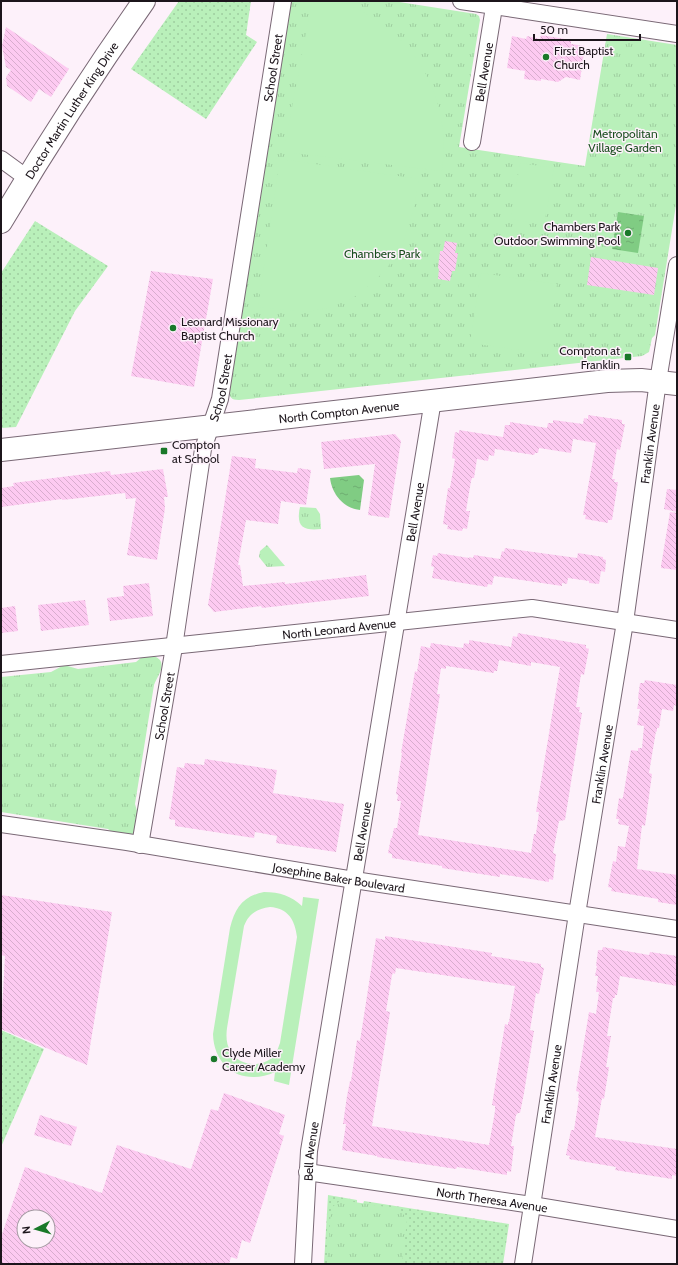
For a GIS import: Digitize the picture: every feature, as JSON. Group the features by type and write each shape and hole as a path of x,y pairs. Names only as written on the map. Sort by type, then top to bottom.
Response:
{"main road":[{"name":"Doctor Martin Luther King Drive","path":"1,222 27,178 118,38 144,1"},
{"name":"North Compton Avenue","path":"1,450 211,427 433,400 621,380 668,383"}],"street":[{"name":"School Street","path":"140,844 174,647 202,455 220,400 283,1"},
{"path":"461,1 494,4 677,34"},
{"name":"Bell Avenue","path":"472,142 494,4"},
{"path":"1,159 27,178"},
{"name":"Franklin Avenue","path":"523,1264 577,914 625,622 668,383 677,265"},
{"name":"Bell Avenue","path":"303,1264 309,1151 398,621 433,400"},
{"name":"North Leonard Avenue","path":"1,664 174,647 398,621 532,608 677,630"},
{"name":"Josephine Baker Boulevard","path":"1,824 140,844 354,880 677,929"},
{"name":"North Theresa Avenue","path":"307,1172 677,1229"}],"green space":[{"path":"179,1 251,1 246,35 257,42 206,119 131,69"},
{"name":"Chambers Park","path":"290,1 393,1 476,14 479,16 480,20 459,147 585,166 607,34 677,45 677,199 655,335 652,338 649,352 642,356 239,400 231,398 229,389"},
{"path":"312,1 336,1 356,8 375,19 393,33 408,48 421,66 431,85 438,105 444,149 442,171 293,153 285,145"},
{"path":"287,160 419,179 414,208 404,240 386,270 360,294 332,307 308,312 258,307 279,166"},
{"path":"520,163 554,168 544,225 511,219"},
{"path":"35,221 108,266 75,311 16,427 1,428 1,273"},
{"path":"481,273 557,284 547,354 470,343"},
{"path":"300,507 316,508 320,514 321,529 309,529 302,526 299,519"},
{"path":"267,545 285,566 267,567 259,557 260,551"},
{"path":"154,656 161,662 162,665 154,685 135,804 138,814 135,831 133,834 113,833 108,829 1,812 1,677 51,672 64,665 78,669 136,662 142,657"},
{"path":"264,892 280,894 289,897 302,906 303,897 319,899 289,1085 274,1081 275,1072 264,1076 253,1077 242,1076 233,1072 225,1066 215,1047 213,1034 230,928 237,909 245,900","holes":["270,907 286,912 290,916 297,937 280,1043 276,1054 268,1061 250,1064 245,1063 235,1057 228,1046 226,1034 244,926 248,918 257,910"]},
{"path":"1,1030 44,1049 1,1147"},
{"path":"328,1195 357,1200 357,1203 363,1204 364,1201 509,1224 503,1264 324,1264"},
{"path":"341,1200 400,1209 407,1220 402,1264 327,1264 331,1208"}],"water":[{"name":"Chambers Park Outdoor Swimming Pool","path":"618,212 644,216 638,253 612,249"},
{"path":"359,475 364,480 360,510 348,506 339,499 333,489 330,478"}],"building":[{"path":"6,27 69,69 51,97 39,89 31,102 7,86 6,77 11,70 6,67 2,46"},
{"name":"First Baptist Church","path":"541,35 571,40 571,44 585,46 580,80 566,77 558,82 541,79 541,81 524,79 525,71 507,68 512,36 526,39 527,36 540,39"},
{"path":"445,241 457,243 455,253 458,253 455,271 452,271 450,281 438,279 440,251 443,251"},
{"path":"591,257 658,268 654,295 587,285"},
{"name":"Leonard Missionary Baptist Church","path":"151,271 213,279 194,387 131,376"},
{"path":"588,415 622,420 622,424 625,424 620,450 617,449 612,479 615,479 614,482 618,482 612,520 608,520 608,523 585,519 586,515 583,515 596,443 573,439 571,453 539,448 538,453 535,453 534,455 495,449 494,456 489,455 488,461 477,459 474,478 472,478 471,481 466,511 470,511 467,529 463,528 462,531 447,529 448,525 443,524 448,488 450,488 455,459 452,458 455,432 459,433 459,430 503,437 505,425 510,425 510,422 547,428 548,423 553,423 553,420 583,424 584,418 588,419"},
{"path":"395,434 401,441 389,518 368,515 375,464 324,469 321,442"},
{"path":"232,456 256,459 255,468 297,473 298,468 311,470 306,505 281,501 278,524 246,520 238,565 240,565 243,586 285,582 285,584 366,575 369,596 214,612 208,605"},
{"path":"163,469 168,497 164,497 165,508 157,560 127,555 136,498 126,499 125,493 1,507 1,488 14,486 13,483 110,471 111,475"},
{"path":"667,489 677,490 677,512 664,509"},
{"path":"670,512 677,513 677,570 661,568"},
{"path":"505,548 577,558 578,553 603,557 603,559 606,560 605,572 601,571 599,584 568,578 567,584 562,583 562,586 494,576 492,585 488,584 487,587 432,578 434,567 431,566 433,555 437,556 438,553 473,558 474,555 500,559 502,551 504,552"},
{"path":"149,583 153,616 110,621 107,598 124,596 123,586"},
{"path":"85,600 89,625 41,631 38,605"},
{"path":"15,606 18,631 1,633 1,608"},
{"path":"518,633 586,645 586,648 589,649 584,675 581,674 576,707 580,707 579,712 582,713 565,820 559,821 553,853 556,854 553,880 549,879 549,882 500,874 500,877 392,858 392,854 388,853 394,828 397,828 401,801 397,801 398,795 396,794 401,753 415,671 417,672 421,646 430,648 431,643 463,648 464,643 469,644 469,640 511,647 513,636 517,637","holes":["499,660 531,666 531,662 560,667 536,812 539,812 536,834 534,834 531,853 418,835 440,694 437,694 441,668 446,669 446,666 494,673 494,671 497,671"]},
{"path":"645,680 677,685 677,706 674,705 673,711 662,709 659,728 657,728 657,732 656,731 649,773 652,774 645,826 642,825 637,869 677,875 677,905 658,902 658,899 611,891 612,888 608,887 613,861 616,862 618,846 625,847 629,826 618,824 619,819 616,819 619,798 622,799 623,797 631,750 638,751 638,748 642,748 644,726 637,725 640,709 637,709 640,683 644,683"},
{"path":"205,759 277,770 273,793 344,804 336,852 276,843 277,836 255,832 254,838 175,826 175,820 169,819 177,767 184,768 185,763 204,765"},
{"path":"1,895 112,912 87,1065 1,1029 5,956 1,955"},
{"path":"385,936 492,953 491,956 541,964 541,967 544,968 539,994 536,993 530,1030 534,1031 520,1113 516,1115 511,1146 514,1146 511,1172 507,1171 507,1175 457,1167 456,1169 342,1150 346,1124 343,1124 347,1096 351,1081 357,1040 360,1041 376,938 385,940","holes":["396,968 515,986 509,1022 508,1025 505,1024 492,1105 495,1106 495,1111 489,1145 372,1126 390,1012 386,1011 392,975 393,973 395,974"]},
{"path":"603,947 649,955 650,952 677,956 677,986 620,976 617,995 613,998 607,1036 611,1036 606,1067 609,1067 604,1099 602,1098 595,1137 677,1149 677,1176 672,1175 672,1179 615,1170 616,1167 569,1159 570,1156 566,1155 571,1130 574,1130 579,1098 579,1092 576,1091 589,1012 596,1014 599,992 596,992 598,976 595,976 596,966 598,950 602,950"},
{"name":"Clyde Miller Career Academy","path":"224,1093 285,1115 279,1134 284,1136 250,1243 242,1240 237,1259 231,1257 229,1264 1,1264 1,1237 25,1167 102,1193 117,1145 191,1169 211,1109 218,1111"},
{"path":"40,1115 77,1127 71,1146 34,1135"}],"place":[{"name":"First Baptist Church","path":"546,57"},
{"name":"Chambers Park Outdoor Swimming Pool","path":"628,233"},
{"name":"Leonard Missionary Baptist Church","path":"173,328"},
{"name":"Compton at Franklin","path":"628,357"},
{"name":"Compton at School","path":"164,451"},
{"name":"Clyde Miller Career Academy","path":"214,1059"}],"park label":[{"name":"Metropolitan Village Garden","path":"625,140"}]}
